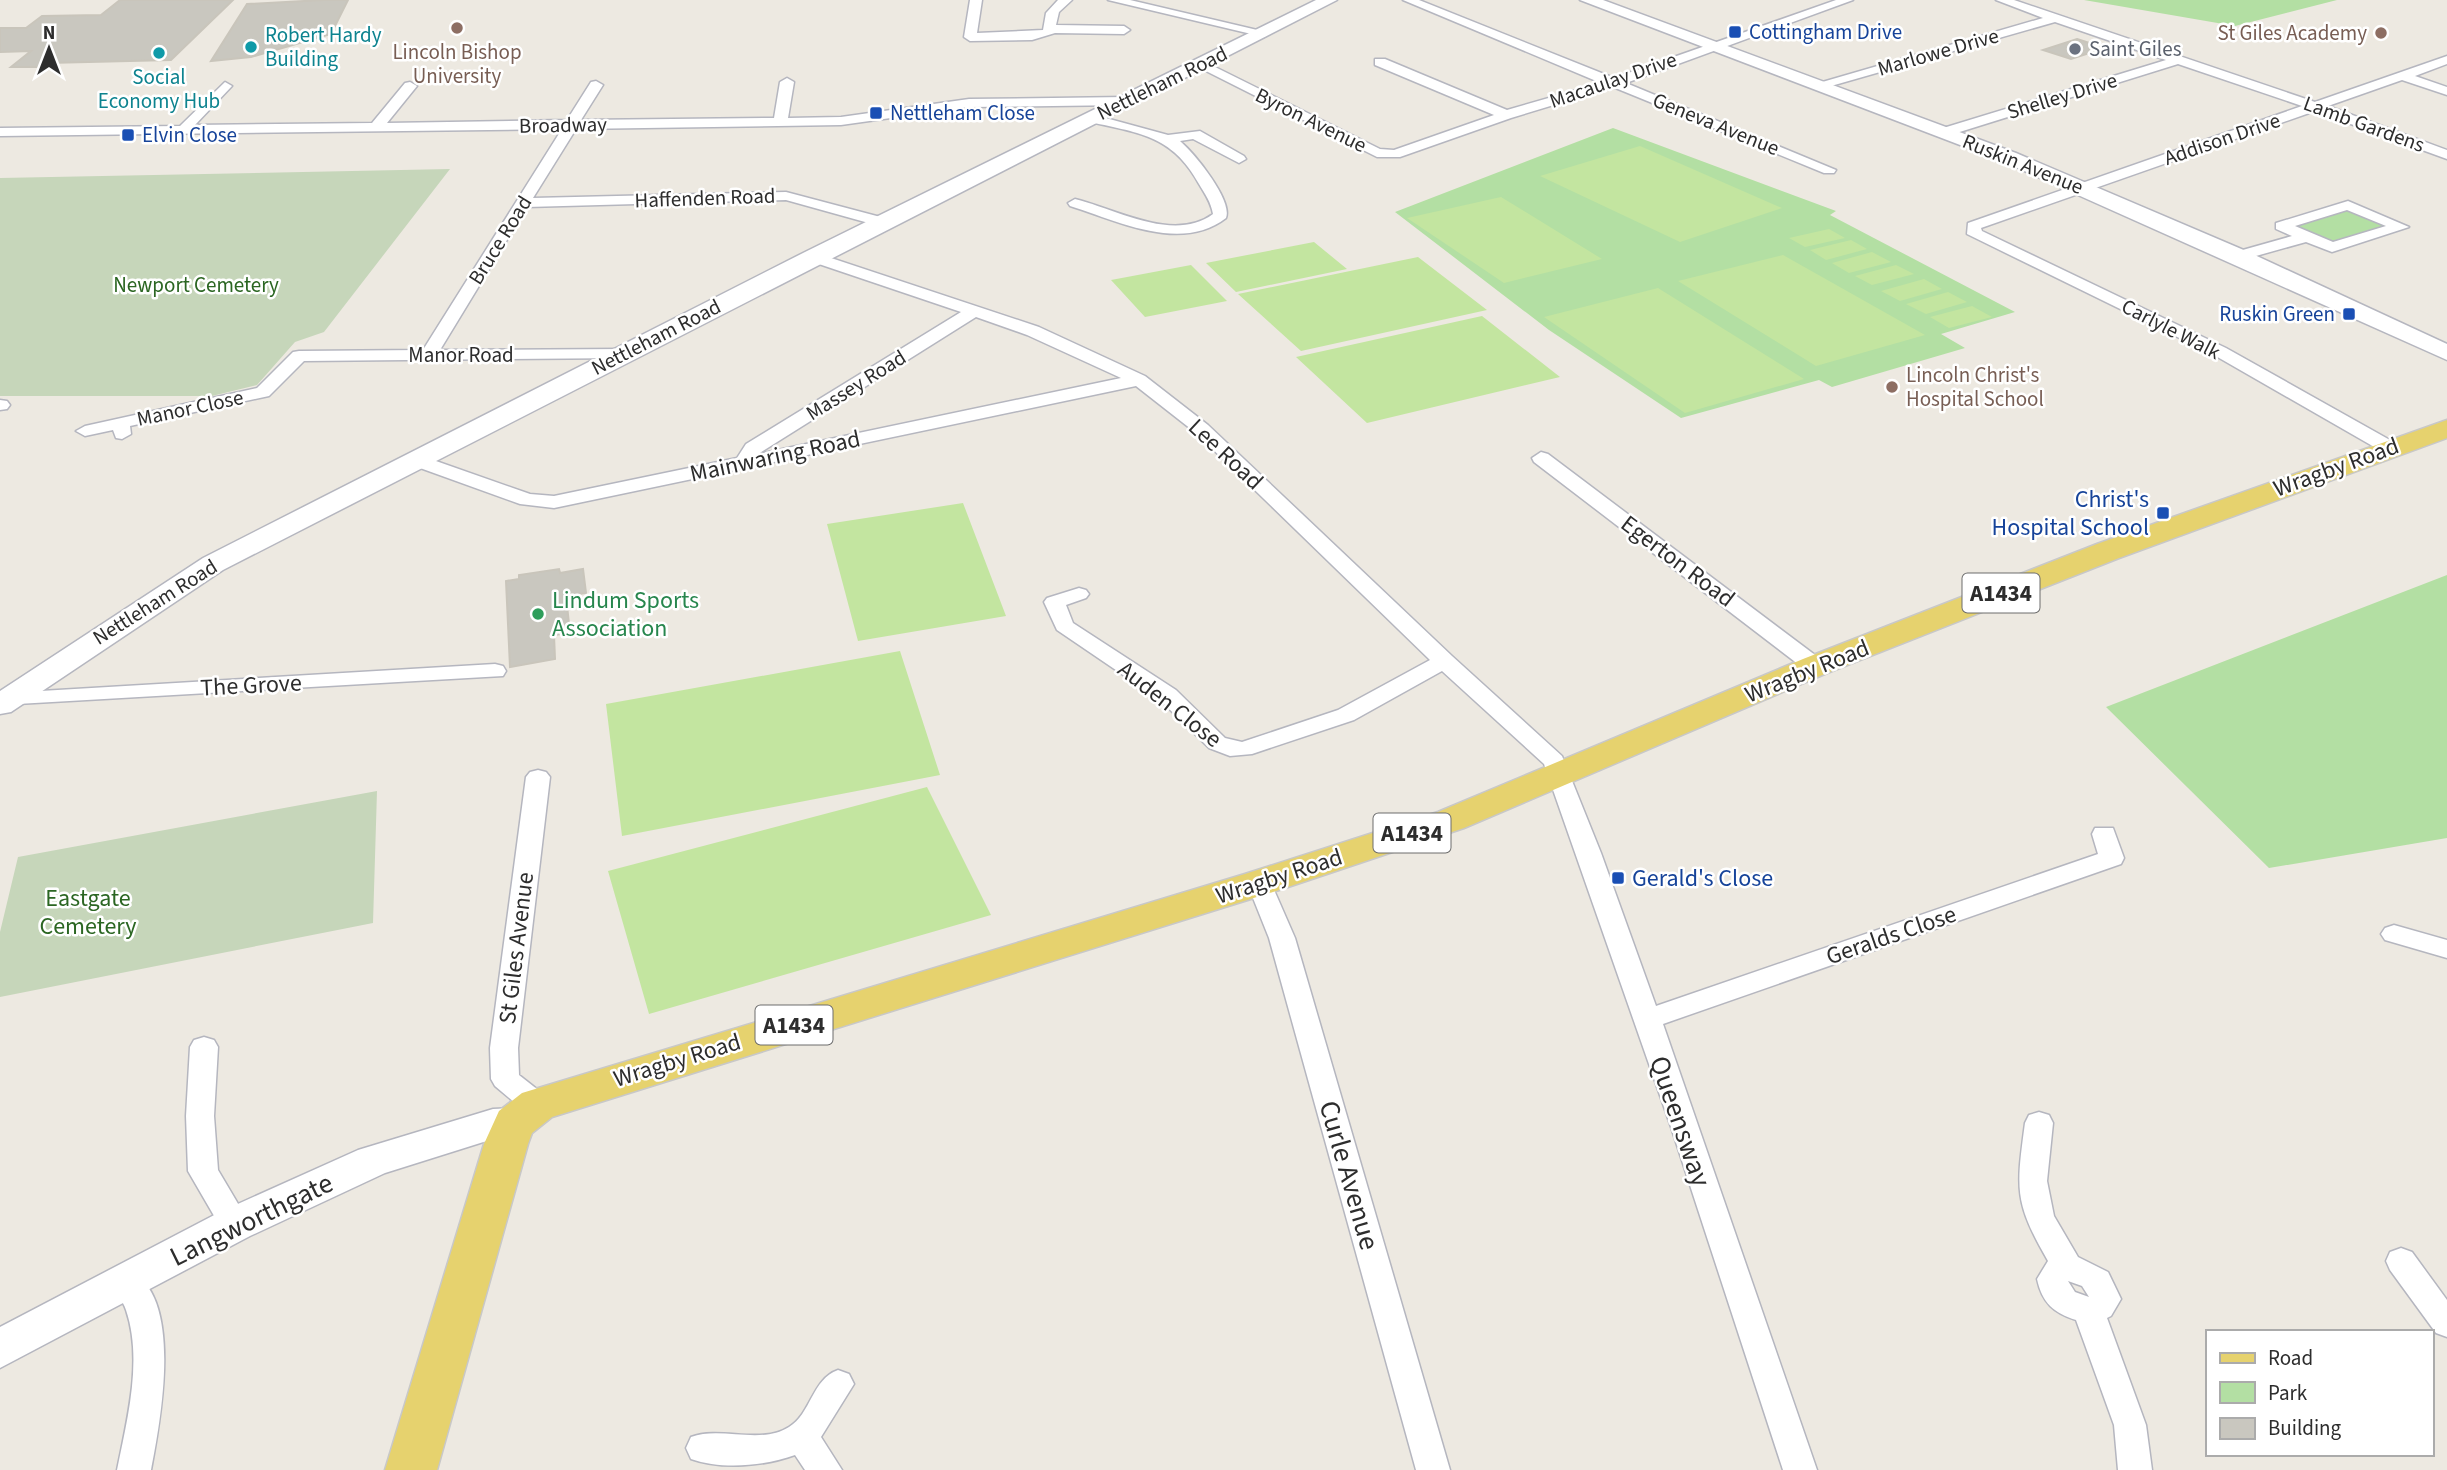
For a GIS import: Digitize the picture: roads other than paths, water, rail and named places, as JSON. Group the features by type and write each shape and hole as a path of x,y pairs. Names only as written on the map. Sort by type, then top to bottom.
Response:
{"main road":[{"name":"Wragby Road","path":"526,1114 1451,820 1815,666 2108,551 2447,428"},
{"path":"411,1470 458,1303 526,1114"}],"street":[{"path":"976,0 970,37 1031,36 1049,32 1048,17 1053,9 1066,0"},
{"path":"1114,0 1146,3 1264,33"},
{"name":"Nettleham Road","path":"4,702 184,581 813,257 1329,0"},
{"name":"Geneva Avenue","path":"1409,0 1829,170"},
{"name":"Ruskin Avenue","path":"1587,0 1945,132 2238,256 2447,353"},
{"path":"1800,0 1825,8"},
{"name":"Macaulay Drive","path":"1377,153 1395,154 1506,115 1614,83 1847,0"},
{"name":"Lamb Gardens","path":"2002,0 2315,106 2447,155"},
{"name":"Marlowe Drive","path":"1819,85 2056,18"},
{"path":"1049,29 1124,30"},
{"name":"Shelley Drive","path":"1945,132 2178,60"},
{"name":"Addison Drive","path":"1996,218 2447,60"},
{"path":"1380,62 1506,115"},
{"name":"Byron Avenue","path":"1200,65 1377,153 1375,166 1383,169 1396,166 1395,154"},
{"path":"2403,76 2447,91"},
{"path":"780,122 788,82"},
{"name":"Bruce Road","path":"428,355 596,85"},
{"path":"183,130 225,86"},
{"path":"376,127 410,86"},
{"name":"Broadway","path":"0,132 841,121 969,103 1126,101"},
{"path":"1088,204 1158,228 1176,230 1208,225 1217,220 1221,209 1197,163 1184,148 1167,139 1091,118"},
{"path":"1167,139 1195,134 1239,159"},
{"name":"Haffenden Road","path":"523,203 786,196 883,222"},
{"path":"2238,256 2307,237 2332,247 2401,227 2348,205 2281,226 2307,237"},
{"name":"Carlyle Walk","path":"1996,218 1973,226 1975,234 2078,281 2300,395 2346,426 2390,448"},
{"name":"Lee Road","path":"813,257 1061,342 1139,380 1202,429 1444,661 1554,761 1560,773"},
{"name":"Massey Road","path":"742,464 753,448 975,311"},
{"name":"Manor Road","path":"299,356 624,354"},
{"name":"Manor Close","path":"85,431 121,429 263,391 299,356"},
{"name":"Mainwaring Road","path":"416,460 541,503 742,464 1139,380"},
{"name":"Egerton Road","path":"1541,458 1815,666"},
{"name":"Auden Close","path":"1079,594 1054,602 1064,626 1168,695 1217,743 1230,750 1244,749 1346,715 1444,661"},
{"name":"The Grove","path":"4,702 495,671"},
{"name":"Queensway","path":"1560,773 1800,1470"},
{"name":"St Giles Avenue","path":"526,1114 505,1079 504,1048 538,777"},
{"name":"Geralds Close","path":"1646,1020 2112,859 2104,834"},
{"name":"Curle Avenue","path":"1259,883 1282,938 1433,1470"},
{"path":"2395,934 2447,949"},
{"path":"204,1047 200,1115 203,1171 235,1224"},
{"name":"Langworthgate","path":"0,1349 235,1224 401,1150 526,1114"},
{"path":"2039,1123 2032,1181 2039,1218 2068,1268 2057,1271 2052,1279 2053,1290 2061,1301 2074,1308 2088,1310 2130,1425 2135,1470"},
{"path":"2401,1261 2447,1324"},
{"path":"125,1282 142,1308 147,1341 144,1416 134,1470"},
{"path":"703,1448 770,1449 802,1438 838,1384"},
{"path":"802,1438 825,1470"}],"place":[{"name":"Lincoln Bishop University","path":"457,28"},
{"name":"Cottingham Drive","path":"1735,32"},
{"name":"St Giles Academy","path":"2381,33"},
{"name":"Robert Hardy Building","path":"251,47"},
{"name":"Saint Giles","path":"2075,49"},
{"name":"Social Economy Hub","path":"159,53"},
{"name":"Nettleham Close","path":"876,113"},
{"name":"Elvin Close","path":"128,135"},
{"name":"Ruskin Green","path":"2349,314"},
{"name":"Lincoln Christ's Hospital School","path":"1892,387"},
{"name":"Christ's Hospital School","path":"2163,513"},
{"name":"Lindum Sports Association","path":"538,614"},
{"name":"Gerald's Close","path":"1618,878"}],"park label":[{"name":"Newport Cemetery","path":"196,285"},
{"name":"Eastgate Cemetery","path":"88,912"}]}
